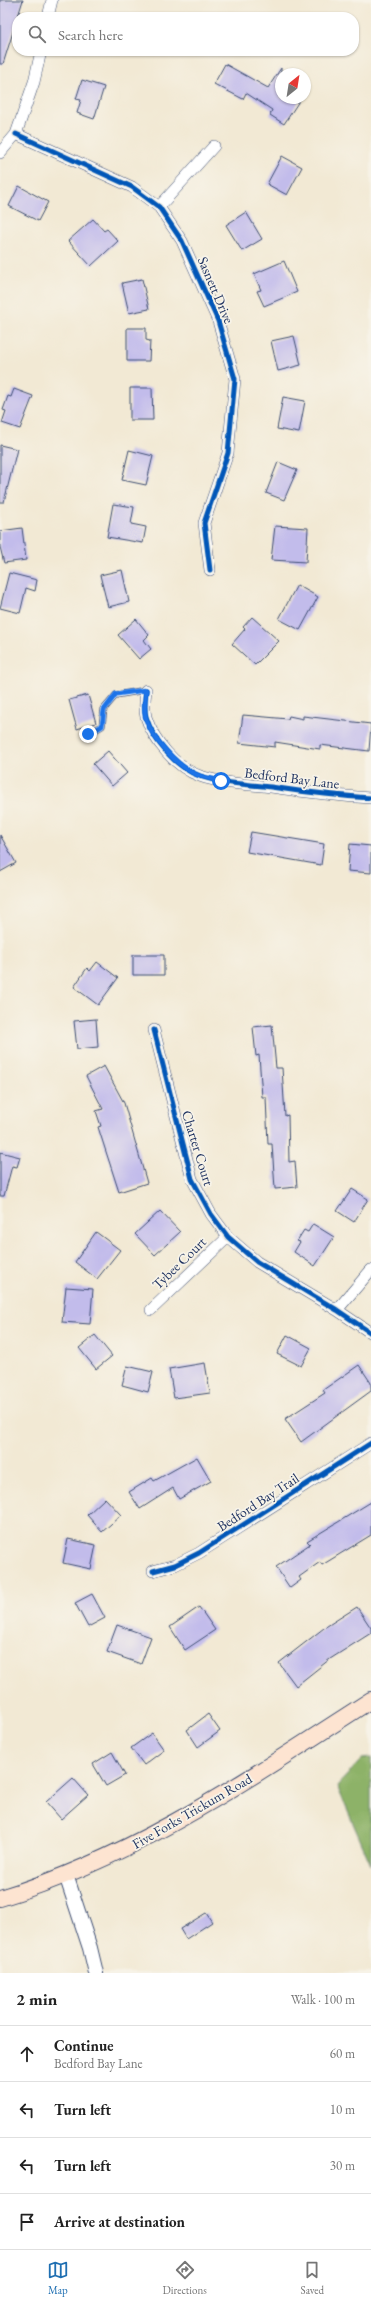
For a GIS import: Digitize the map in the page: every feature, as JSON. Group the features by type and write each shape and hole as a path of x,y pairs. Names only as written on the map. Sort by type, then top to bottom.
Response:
{"main road":[{"name":"Five Forks Trickum Road","path":"0,1898 66,1875 130,1847 180,1820 371,1700"}],"street":[{"path":"49,12 52,0"},
{"path":"0,153 16,134 34,82 40,56"},
{"name":"Sasnett Drive","path":"16,134 132,188 159,208 182,241 218,320 235,380 228,453 204,523 210,570"},
{"path":"159,208 214,146"},
{"name":"Bedford Bay Lane","path":"146,690 145,715 152,732 166,750 185,768 199,776 221,781 332,796 371,798"},
{"name":"Charter Court","path":"154,1030 192,1179 211,1214 228,1237 256,1262 338,1310 371,1333"},
{"name":"Tybee Court","path":"151,1310 228,1237"},
{"path":"338,1310 371,1270"},
{"name":"Bedford Bay Trail","path":"153,1571 175,1565 199,1553 371,1443"},
{"path":"66,1875 90,1948 96,1973"}],"lane":[{"path":"88,734 102,726 104,710 116,694 146,690"}],"green space":[{"path":"371,1758 371,1865 337,1786 362,1759"}],"building":[{"path":"0,0 23,0 19,12 12,12 12,35 3,64 0,64"},
{"path":"225,64 268,88 275,77 275,104 297,104 284,124 270,115 272,110 246,93 243,99 214,84"},
{"path":"82,80 104,87 94,119 77,113 81,100 76,99"},
{"path":"282,156 302,167 287,195 267,184"},
{"path":"19,186 48,202 38,221 9,206"},
{"path":"246,212 262,239 242,251 226,225"},
{"path":"93,219 104,231 107,229 118,241 91,266 68,241"},
{"path":"284,261 297,292 264,306 257,291 261,290 254,274"},
{"path":"142,279 149,309 129,313 122,283"},
{"path":"127,328 146,328 146,340 150,341 149,361 127,361"},
{"path":"294,336 301,365 278,371 271,341"},
{"path":"130,388 152,388 153,420 130,420"},
{"path":"14,389 33,396 20,429 2,423 6,411 3,410 8,396 11,397"},
{"path":"283,397 305,401 299,433 277,429"},
{"path":"0,445 17,449 4,502 0,502"},
{"path":"129,450 153,456 146,485 122,480"},
{"path":"278,462 297,470 284,500 266,493"},
{"path":"113,504 134,507 131,524 146,527 143,543 107,537"},
{"path":"275,526 308,528 306,562 271,560"},
{"path":"22,528 26,560 4,563 0,547 0,531"},
{"path":"122,570 129,602 108,607 100,575"},
{"path":"9,573 37,580 35,591 26,588 20,613 0,608"},
{"path":"297,585 318,597 300,630 279,619"},
{"path":"252,617 279,641 255,665 232,644 245,629 243,627"},
{"path":"136,619 149,635 144,640 151,649 139,659 118,635"},
{"path":"88,695 96,723 77,729 69,700"},
{"path":"243,715 288,719 289,716 303,719 303,716 371,724 369,751 320,745 320,749 275,742 275,747 239,743"},
{"path":"108,751 127,773 112,786 93,764"},
{"path":"251,832 324,844 321,865 247,852"},
{"path":"0,835 16,863 0,872"},
{"path":"350,844 371,846 371,873 348,871"},
{"path":"133,955 164,955 164,975 133,975"},
{"path":"97,962 118,978 98,1005 74,987 87,968 90,971"},
{"path":"96,1019 98,1047 77,1049 74,1021"},
{"path":"272,1025 276,1068 282,1068 285,1116 288,1115 289,1162 295,1161 297,1187 275,1189 272,1144 268,1144 266,1097 262,1097 259,1055 256,1056 253,1027"},
{"path":"104,1066 124,1103 147,1183 119,1192 98,1127 101,1126 96,1111 103,1109 86,1076"},
{"path":"0,1152 20,1157 17,1167 12,1166 4,1196 0,1196"},
{"path":"352,1189 368,1199 354,1222 337,1211"},
{"path":"160,1211 180,1232 155,1255 135,1234"},
{"path":"313,1224 334,1237 315,1266 294,1252 300,1242 297,1241 304,1230 308,1232"},
{"path":"96,1232 120,1250 97,1279 75,1262"},
{"path":"66,1287 93,1289 90,1324 62,1322"},
{"path":"95,1335 112,1356 96,1369 79,1348"},
{"path":"287,1335 311,1348 301,1366 277,1354"},
{"path":"205,1363 210,1393 174,1398 169,1369"},
{"path":"359,1365 371,1383 371,1391 301,1442 285,1419 325,1393 323,1390"},
{"path":"127,1366 153,1372 148,1392 122,1385"},
{"path":"197,1457 211,1481 179,1499 173,1488 140,1509 129,1492 152,1478 154,1481"},
{"path":"105,1498 121,1515 102,1532 87,1515"},
{"path":"371,1502 371,1535 322,1565 320,1562 299,1577 301,1580 290,1588 276,1567 310,1544 307,1541"},
{"path":"68,1539 96,1545 91,1569 63,1563"},
{"path":"92,1594 105,1618 88,1627 75,1603"},
{"path":"199,1607 215,1630 185,1650 170,1627"},
{"path":"357,1607 371,1628 371,1633 330,1659 296,1686 279,1663 324,1628"},
{"path":"117,1625 151,1637 141,1664 107,1652"},
{"path":"208,1714 220,1731 198,1747 187,1730"},
{"path":"152,1733 164,1750 144,1765 131,1748"},
{"path":"112,1752 125,1775 106,1786 93,1764"},
{"path":"73,1778 88,1795 61,1819 46,1802"},
{"path":"206,1913 212,1922 186,1939 180,1929"}],"cycle path":[{"path":"16,134 132,187 159,207 182,241 218,321 235,379 228,453 204,523 210,570"},
{"path":"146,690 145,714 149,726 160,744 174,760 191,772 208,779 226,782 321,794 371,798"},
{"path":"154,1030 192,1179 211,1214 228,1237 257,1262 337,1310 371,1333"},
{"path":"153,1571 175,1565 199,1553 371,1443"}],"route":[{"path":"88,734 102,726 104,710 116,694 146,690 145,715 152,732 166,750 185,768 199,776 221,781"}]}
